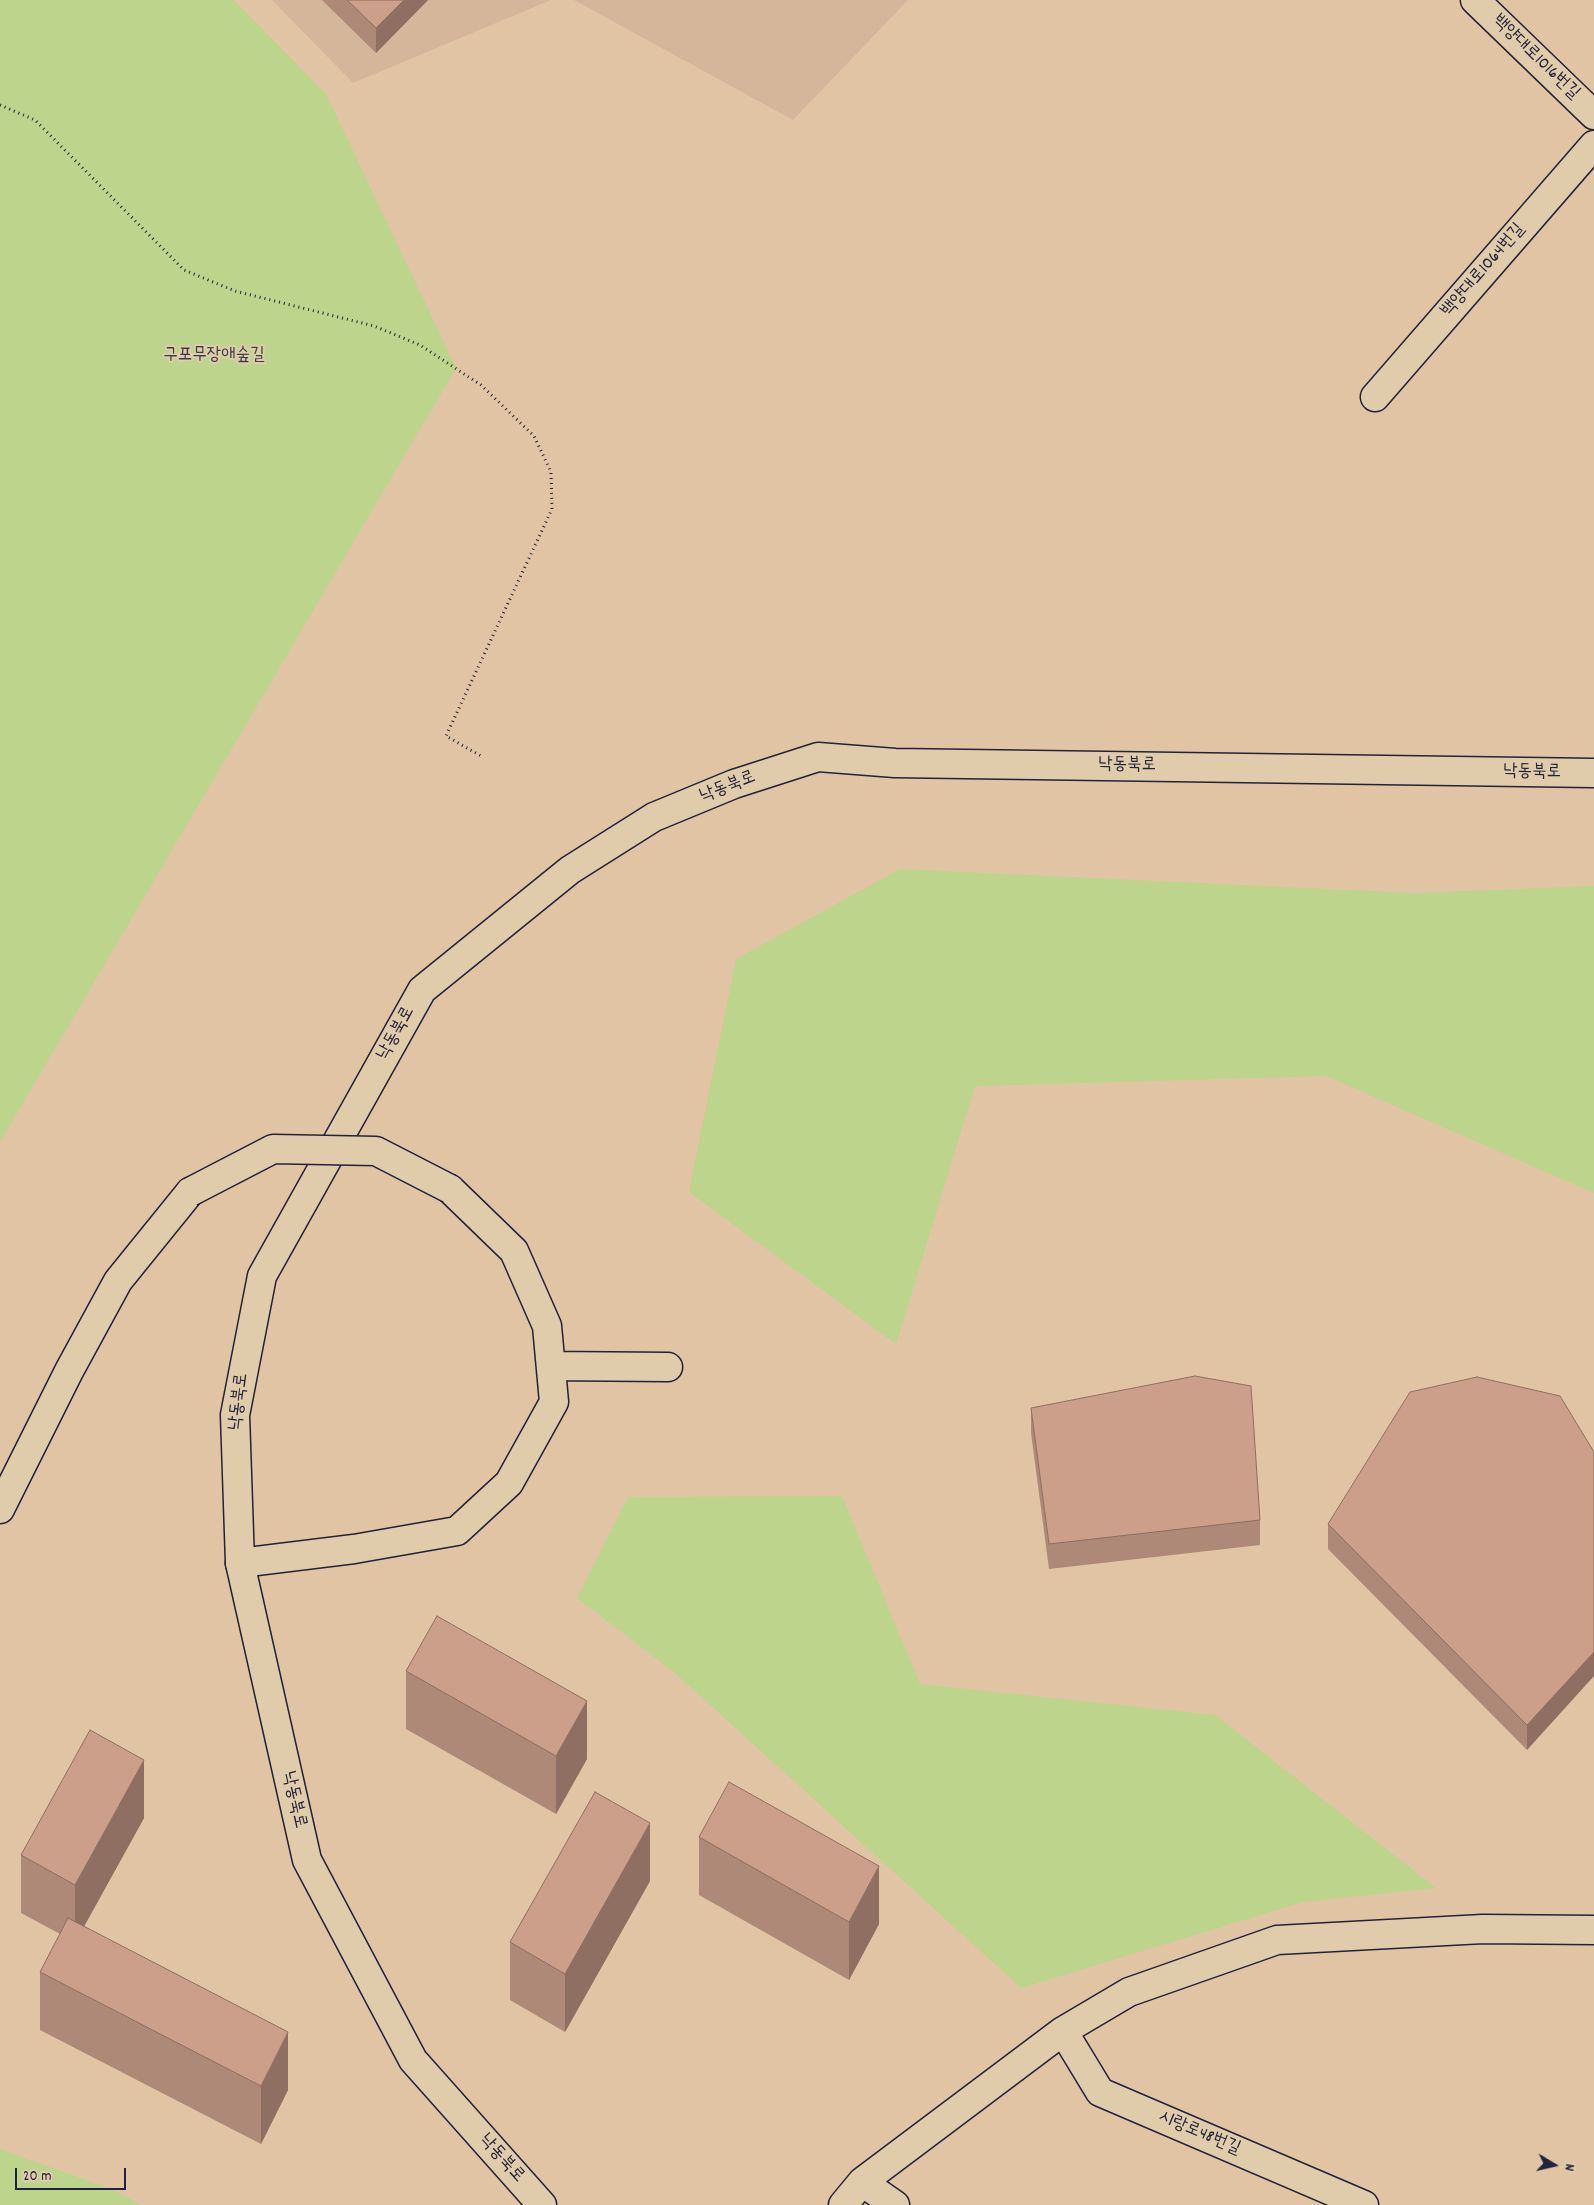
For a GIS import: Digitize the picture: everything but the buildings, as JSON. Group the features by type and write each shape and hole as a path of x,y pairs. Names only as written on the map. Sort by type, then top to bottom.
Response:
{"street":[{"name":"백양대로1016번길","path":"1475,0 1594,115"},
{"name":"백양대로1064번길","path":"1375,397 1594,145"},
{"name":"낙동북로","path":"542,2205 413,2060 307,1860 240,1563 235,1415 262,1276 422,990 570,870 654,817 734,784 818,757 895,763 1594,774"},
{"path":"0,1509 69,1371 118,1281 190,1192 273,1150 376,1151 450,1189 514,1251 547,1326 554,1402 509,1483 458,1531 354,1549 240,1563"},
{"path":"551,1366 668,1367"},
{"path":"843,2205 862,2182 1062,2031 1129,1992 1276,1940 1483,1929 1594,1930"},
{"name":"시랑로48번길","path":"1062,2031 1100,2092 1364,2205"},
{"path":"862,2182 895,2205"}],"path":[{"path":"0,105 35,120 184,270 235,292 374,326 420,345 481,385 534,436 551,472 552,509 446,736 481,756"}],"shaded area":[{"path":"272,0 551,0 353,83"},
{"path":"574,0 908,0 793,120"}],"green space":[{"name":"구포무장애숲길","path":"0,0 234,0 326,94 456,368 0,1142"},
{"path":"900,869 1414,893 1594,886 1594,1193 1326,1076 975,1086 896,1344 689,1192 736,959"},
{"path":"842,1496 920,1684 1215,1715 1436,1888 1303,1902 1021,1988 674,1672 577,1598 628,1497"},
{"path":"0,2149 113,2190 142,2205 0,2205"}]}
